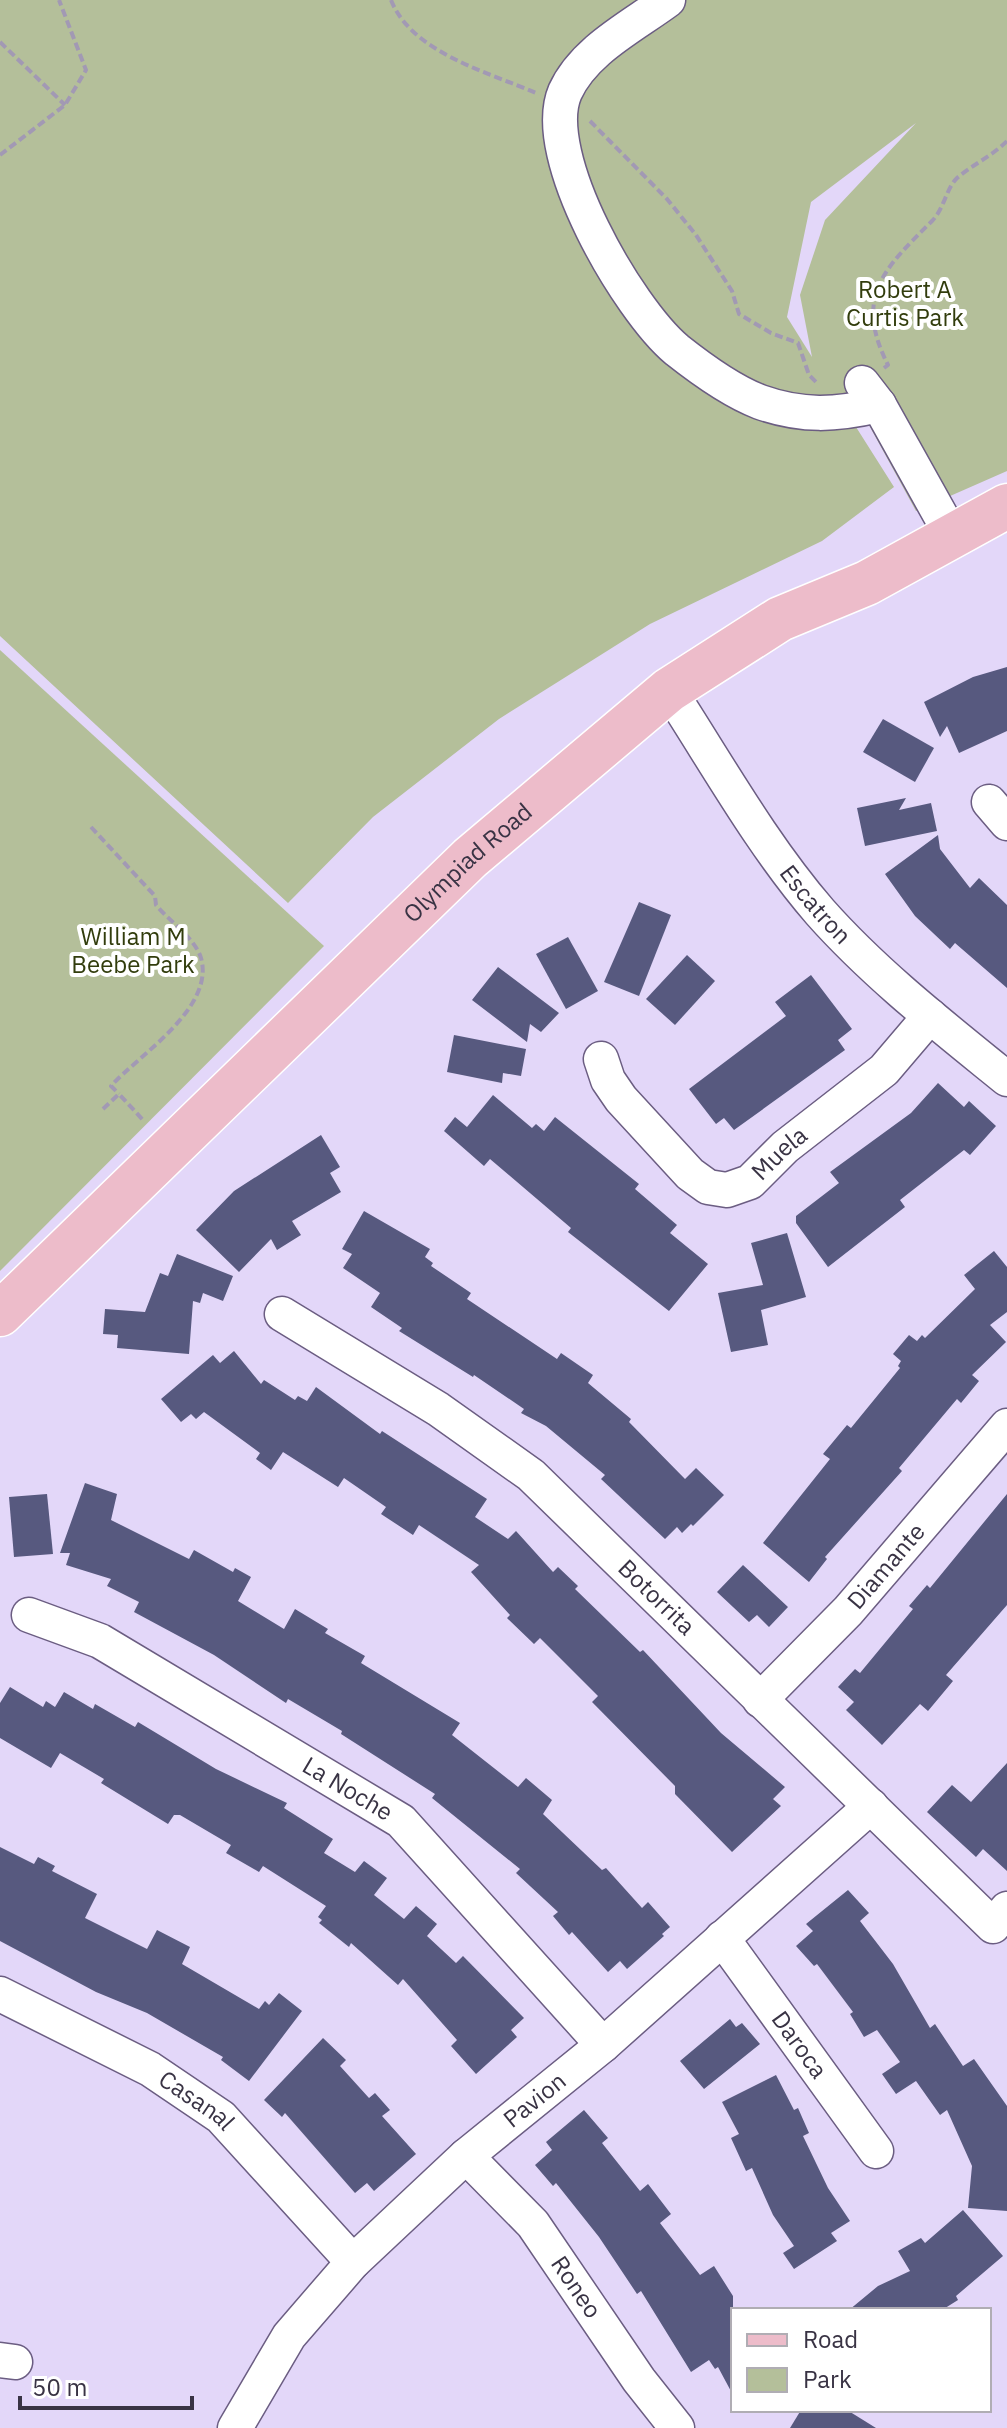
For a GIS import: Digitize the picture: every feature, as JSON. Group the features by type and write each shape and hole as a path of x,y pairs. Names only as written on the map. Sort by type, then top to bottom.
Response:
{"main road":[{"name":"Olympiad Road","path":"0,1314 470,858 669,690 780,619 867,583 1007,506"}],"street":[{"path":"668,0 600,49 576,71 557,117 579,203 609,260 675,349 757,401 799,414 838,415 872,387 952,536"},
{"name":"Escatron","path":"669,690 782,862 821,913 930,1016 1007,1079"},
{"name":"Muela","path":"601,1059 608,1080 621,1099 690,1174 708,1187 727,1190 750,1182 785,1147 884,1070 930,1016"},
{"name":"Botorrita","path":"282,1314 438,1409 531,1475 871,1806 1000,1918"},
{"name":"Diamante","path":"760,1700 848,1611 1007,1426"},
{"name":"La Noche","path":"29,1615 100,1641 401,1821 603,2045"},
{"name":"Pavion","path":"239,2426 289,2336 353,2262 466,2156 603,2045 871,1806"},
{"name":"Daroca","path":"722,1938 876,2151"},
{"name":"Casanal","path":"0,1994 150,2069 221,2117 353,2262"},
{"name":"Roneo","path":"466,2156 533,2224 639,2380 677,2428"}],"path":[{"path":"0,155 65,105 86,70 59,0"},
{"path":"391,0 398,17 440,52 561,103 587,118 667,199 732,291 739,314 771,333 798,343 809,375 821,386"},
{"path":"0,42 65,105"},
{"path":"872,387 888,365 875,337 876,285 905,246 941,211 955,180 1007,141"},
{"path":"91,827 155,896 156,905 195,947 201,959 201,985 192,1004 174,1027 111,1086 143,1120"},
{"path":"103,1109 119,1094"}],"green space":[{"name":"Robert A Curtis Park","path":"0,0 1007,0 1007,471 916,511 852,394 837,397 894,487 822,541 650,624 499,719 373,817 288,903 0,636","holes":["916,123 825,220 800,295 812,357 787,317 811,202"]},
{"name":"William M Beebe Park","path":"0,650 324,946 0,1271"}],"building":[{"path":"1007,667 1007,731 959,753 947,726 940,737 924,702 973,677"},
{"path":"883,719 934,748 915,782 863,752"},
{"path":"906,798 899,810 931,803 937,831 865,846 857,808"},
{"path":"938,835 940,849 970,888 979,878 1007,905 1007,988 955,943 950,949 915,916 885,874"},
{"path":"639,902 671,915 639,996 604,982"},
{"path":"568,937 598,991 566,1009 536,954"},
{"path":"687,955 715,981 675,1025 646,999"},
{"path":"498,967 559,1013 541,1032 530,1024 527,1042 472,1000"},
{"path":"811,975 852,1029 838,1040 845,1050 734,1130 724,1118 716,1124 689,1089 786,1016 775,1002"},
{"path":"454,1035 526,1049 521,1076 503,1073 502,1083 447,1072"},
{"path":"938,1083 964,1107 969,1101 996,1126 970,1155 964,1150 900,1200 905,1207 828,1267 796,1223 796,1216 839,1183 830,1172 911,1113"},
{"path":"493,1095 532,1128 536,1124 544,1131 555,1117 639,1184 635,1189 677,1225 670,1233 708,1264 669,1311 568,1232 571,1228 490,1159 484,1166 444,1131 455,1117 467,1127"},
{"path":"321,1135 340,1167 330,1173 341,1192 292,1221 301,1235 277,1250 271,1239 239,1272 196,1230 234,1191"},
{"path":"364,1211 430,1249 425,1257 433,1263 431,1266 471,1293 467,1299 557,1359 561,1353 593,1375 588,1383 631,1419 629,1422 685,1479 696,1468 724,1495 693,1526 691,1524 682,1533 677,1527 665,1539 601,1479 605,1475 546,1426 521,1413 524,1409 474,1375 399,1331 402,1328 371,1307 380,1293 343,1268 352,1254 342,1249"},
{"path":"787,1233 806,1297 761,1310 768,1345 731,1352 718,1293 763,1285 751,1243"},
{"path":"994,1251 1007,1267 1007,1312 990,1325 1006,1342 972,1375 979,1381 961,1403 957,1399 899,1468 902,1471 825,1557 827,1559 809,1582 763,1543 830,1459 823,1454 847,1425 851,1428 900,1368 901,1361 893,1354 909,1335 917,1341 922,1335 925,1338 975,1289 964,1275"},
{"path":"177,1254 233,1276 223,1301 203,1293 200,1303 193,1301 189,1354 117,1348 118,1335 103,1334 105,1309 145,1312 160,1273 168,1276"},
{"path":"234,1351 261,1384 264,1380 295,1400 298,1396 307,1401 316,1387 380,1434 382,1431 487,1499 475,1517 508,1539 516,1531 553,1572 558,1567 578,1586 575,1589 640,1652 643,1650 721,1733 785,1787 773,1799 781,1806 732,1852 675,1794 675,1786 592,1702 598,1696 540,1638 534,1644 507,1618 510,1615 471,1572 479,1565 419,1525 413,1535 381,1514 386,1507 344,1478 338,1487 283,1452 271,1470 256,1459 260,1453 204,1412 196,1419 191,1414 181,1422 161,1399 213,1355 220,1363"},
{"path":"85,1483 117,1494 111,1520 189,1559 194,1550 233,1572 235,1568 251,1577 238,1601 284,1629 295,1609 328,1629 325,1633 365,1656 361,1663 460,1723 452,1735 518,1787 526,1778 552,1800 543,1814 602,1870 606,1868 642,1908 648,1902 670,1927 662,1934 664,1936 627,1969 620,1961 608,1972 553,1916 558,1912 516,1873 520,1869 432,1798 435,1794 341,1734 342,1731 288,1699 286,1703 214,1655 134,1612 139,1602 107,1586 111,1579 66,1565 70,1553 60,1553"},
{"path":"47,1494 53,1554 14,1557 9,1497"},
{"path":"1007,1494 1007,1605 946,1675 953,1681 928,1711 920,1704 882,1745 846,1710 854,1702 838,1687 855,1669 860,1673 913,1609 909,1606 927,1585 930,1588"},
{"path":"743,1565 788,1607 769,1627 757,1615 749,1622 717,1592"},
{"path":"10,1687 43,1707 46,1701 55,1707 64,1692 93,1709 95,1704 135,1727 138,1722 216,1769 287,1803 284,1808 333,1839 324,1853 355,1872 364,1861 387,1878 374,1895 404,1919 416,1906 437,1924 427,1936 456,1963 463,1956 524,2018 511,2030 517,2037 476,2074 451,2046 457,2040 403,1979 398,1985 351,1943 349,1947 319,1923 322,1920 318,1917 326,1906 263,1866 259,1872 226,1853 231,1845 180,1815 174,1815 168,1824 101,1783 104,1779 60,1753 51,1768 0,1738 0,1703"},
{"path":"1007,1763 1007,1871 983,1849 976,1857 927,1812 952,1785 971,1802"},
{"path":"0,1847 34,1864 38,1857 55,1866 52,1871 97,1894 85,1918 147,1949 157,1930 190,1947 182,1964 259,2009 265,2001 269,2005 279,1993 302,2011 249,2081 221,2060 223,2057 147,2013 96,1992 0,1941"},
{"path":"848,1890 869,1913 860,1921 893,1964 930,2028 935,2024 963,2066 974,2059 1007,2106 1007,2211 968,2208 972,2166 947,2110 940,2115 916,2081 896,2094 882,2074 900,2062 877,2030 864,2037 850,2014 853,2012 817,1964 814,1966 796,1946 813,1931 806,1924"},
{"path":"730,2019 736,2027 742,2023 760,2044 704,2089 680,2061"},
{"path":"323,2038 346,2060 340,2066 369,2098 375,2093 390,2110 382,2116 416,2154 374,2191 367,2183 355,2193 285,2113 282,2117 264,2100"},
{"path":"776,2075 794,2110 798,2108 809,2133 803,2136 828,2188 850,2221 831,2233 837,2241 794,2269 783,2253 794,2246 773,2215 752,2168 746,2171 731,2138 739,2134 722,2102"},
{"path":"584,2110 608,2138 602,2143 640,2191 648,2184 671,2214 660,2223 700,2275 714,2266 733,2296 731,2391 718,2367 715,2369 709,2360 691,2372 641,2291 637,2294 599,2237 556,2183 553,2186 535,2165 552,2150 546,2142"},
{"path":"963,2210 1003,2256 956,2296 958,2300 945,2308 851,2308 878,2286 910,2271 898,2251 921,2238 925,2243"},
{"path":"800,2412 850,2412 876,2428 790,2428"}]}
